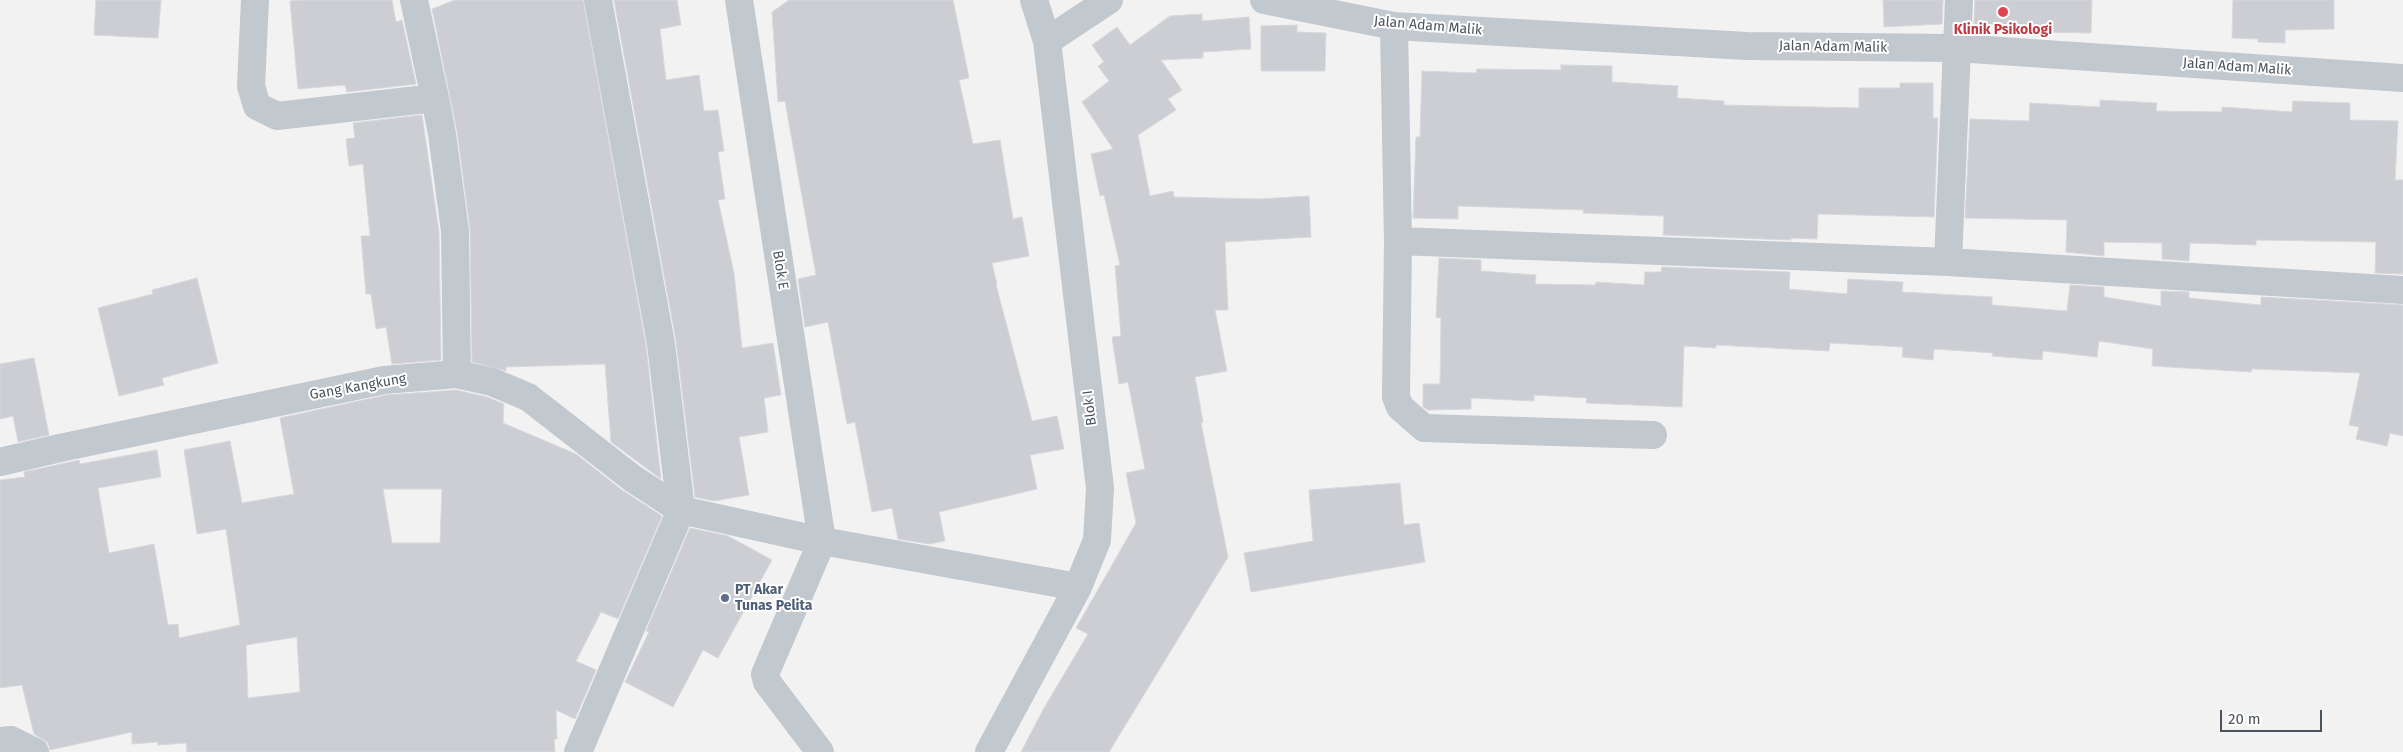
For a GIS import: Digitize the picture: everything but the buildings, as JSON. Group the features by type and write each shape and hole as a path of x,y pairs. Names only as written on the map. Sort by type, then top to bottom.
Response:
{"street":[{"path":"255,0 251,86 257,106 277,116 435,98"},
{"path":"414,0 442,134 455,231 457,374"},
{"path":"578,752 681,510 662,344 598,0"},
{"name":"Blok E","path":"739,0 822,541"},
{"name":"Blok I","path":"989,752 1078,587 1096,540 1100,488 1047,40 1034,0"},
{"path":"1047,40 1109,0"},
{"name":"Jalan Adam Malik","path":"1264,0 1394,26 1746,46 1956,48 2403,78"},
{"path":"1948,262 1959,0"},
{"path":"1394,26 1398,241 1396,397 1400,407 1407,416 1424,428 1653,435"},
{"path":"1398,241 1948,262 2403,290"},
{"name":"Gang Kangkung","path":"0,462 384,380 457,374 492,382 528,397 632,478 681,510"},
{"path":"681,510 822,541 1078,587"},
{"path":"820,752 767,682 765,674 822,541"},
{"path":"0,741 11,740 35,752"}],"place":[{"name":"Klinik Psikologi","path":"2003,12"},
{"name":"PT Akar Tunas Pelita","path":"725,598"}]}
